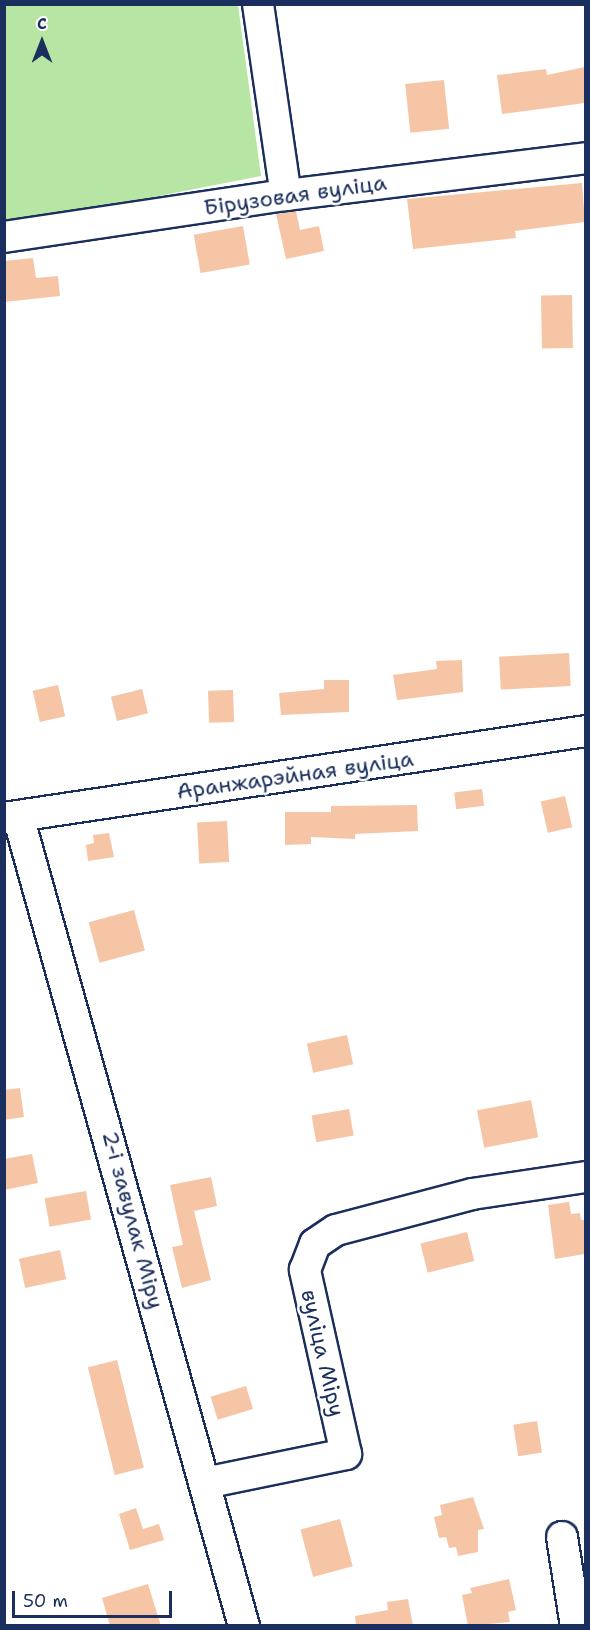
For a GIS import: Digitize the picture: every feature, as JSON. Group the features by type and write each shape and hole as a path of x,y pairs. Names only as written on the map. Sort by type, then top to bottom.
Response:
{"street":[{"path":"258,4 286,195"},
{"name":"Бірузовая вуліца","path":"4,237 286,195 585,158"},
{"name":"Аранжарэйная вуліца","path":"11,817 585,731"},
{"name":"2-і завулак Міру","path":"11,817 205,1483 244,1626"},
{"name":"вуліца Міру","path":"205,1483 346,1454 305,1270 315,1244 336,1230 472,1194 585,1177"},
{"path":"562,1537 576,1626"}],"green space":[{"path":"5,5 238,5 261,176 5,226"}],"building":[{"path":"585,67 585,103 502,114 497,75 546,69 547,75"},
{"path":"444,80 449,129 410,133 405,84"},
{"path":"582,183 585,222 515,231 516,238 413,249 407,199"},
{"path":"296,211 300,230 319,226 324,251 286,259 276,214"},
{"path":"243,226 250,264 201,273 194,235"},
{"path":"33,258 36,278 58,276 60,296 4,302 4,261"},
{"path":"572,295 573,348 542,349 541,296"},
{"path":"569,653 571,686 501,690 499,657"},
{"path":"462,660 463,692 397,700 393,675 437,669 436,661"},
{"path":"324,680 349,680 349,712 281,715 279,693 324,689"},
{"path":"58,685 65,716 40,722 33,691"},
{"path":"142,689 148,713 117,721 111,697"},
{"path":"233,690 234,722 209,723 208,691"},
{"path":"482,789 484,806 456,809 454,792"},
{"path":"565,796 572,827 548,833 541,802"},
{"path":"417,805 418,831 355,834 355,839 311,837 311,844 285,845 285,812 331,812 331,806"},
{"path":"227,821 229,862 199,864 197,823"},
{"path":"109,833 114,857 88,861 86,845 94,843 93,835"},
{"path":"134,910 145,951 99,963 89,922"},
{"path":"347,1035 353,1064 313,1073 307,1044"},
{"path":"20,1088 24,1117 4,1120 4,1090"},
{"path":"531,1100 538,1137 484,1148 477,1110"},
{"path":"349,1109 354,1136 316,1142 312,1116"},
{"path":"32,1154 38,1183 4,1190 4,1159"},
{"path":"211,1177 217,1206 194,1211 211,1280 182,1288 172,1247 183,1245 170,1185"},
{"path":"86,1191 91,1220 50,1227 45,1198"},
{"path":"569,1202 571,1214 580,1213 581,1220 585,1220 585,1254 555,1259 548,1205"},
{"path":"467,1232 474,1261 428,1273 420,1244"},
{"path":"60,1250 66,1279 25,1288 19,1259"},
{"path":"117,1360 144,1468 115,1475 88,1367"},
{"path":"246,1386 253,1409 218,1420 211,1397"},
{"path":"537,1421 542,1453 518,1456 513,1425"},
{"path":"473,1497 484,1529 478,1530 478,1552 458,1556 456,1547 449,1548 446,1537 439,1538 434,1517 442,1515 440,1505"},
{"path":"136,1508 143,1529 159,1524 164,1540 130,1550 119,1514"},
{"path":"340,1519 353,1566 313,1577 300,1530"},
{"path":"509,1579 516,1610 508,1612 510,1622 468,1626 462,1595 472,1593 470,1588"},
{"path":"148,1584 161,1626 110,1626 102,1598"},
{"path":"408,1599 413,1626 356,1626 355,1616 388,1610 387,1602"}]}
